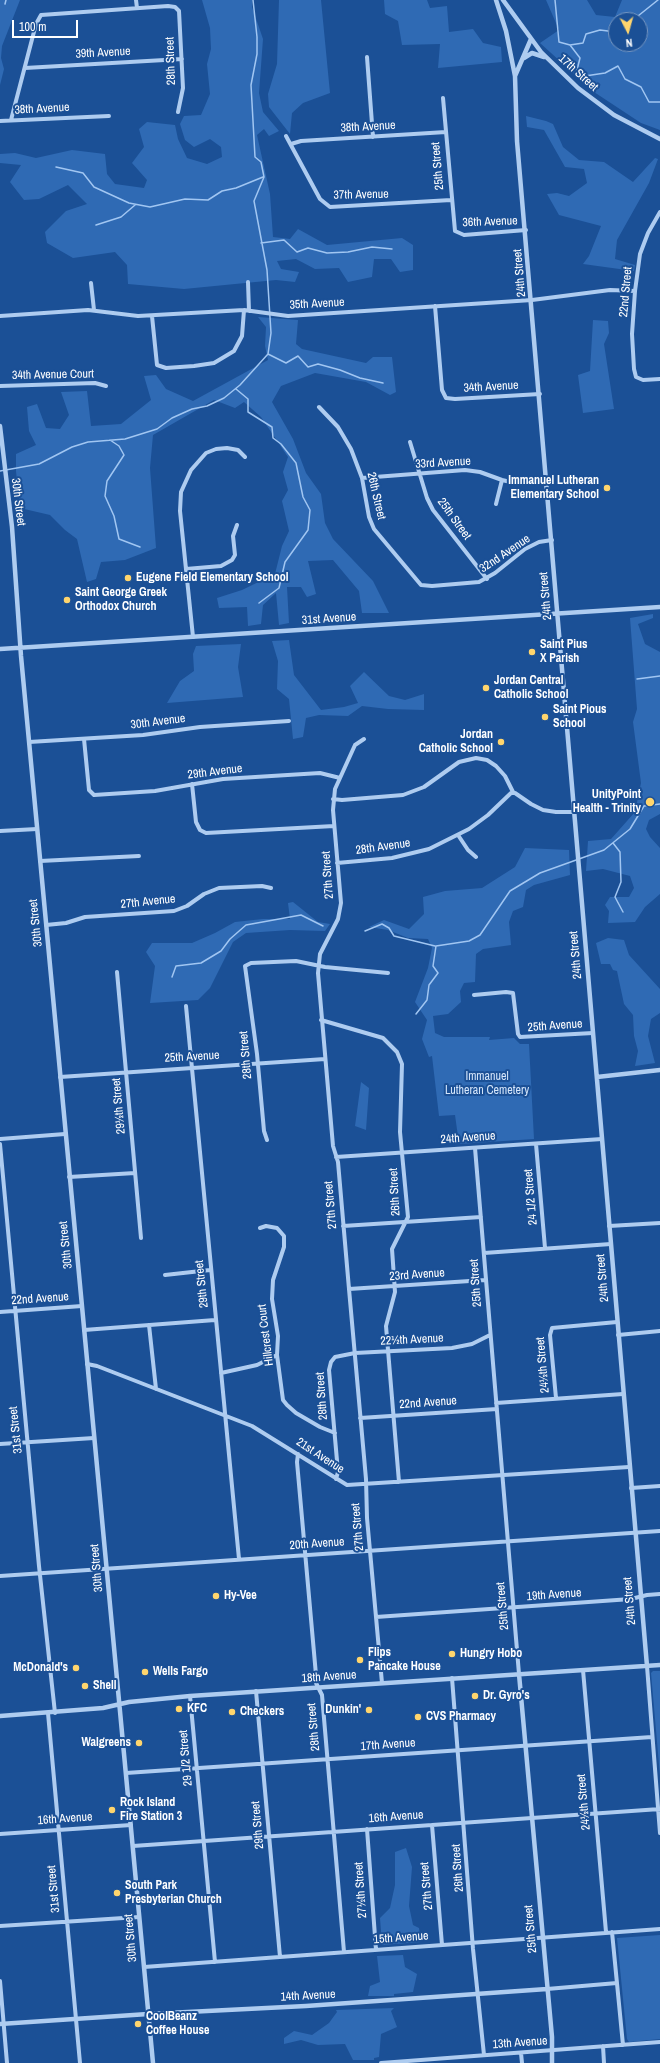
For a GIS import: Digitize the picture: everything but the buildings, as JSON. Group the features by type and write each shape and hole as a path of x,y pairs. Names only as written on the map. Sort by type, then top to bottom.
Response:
{"street":[{"path":"11,120 40,16 46,13 137,8 136,0"},
{"name":"24th Street","path":"496,0 506,32 515,76 517,141 540,394 660,1833"},
{"name":"17th Street","path":"503,0 531,39 549,60 578,88 629,124 660,139"},
{"name":"28th Street","path":"137,8 168,6 177,8 183,88 178,112"},
{"name":"24th Street","path":"515,76 531,39"},
{"path":"521,63 526,56 532,53 549,60"},
{"path":"367,57 373,137"},
{"name":"39th Avenue","path":"25,68 182,59"},
{"name":"25th Street","path":"443,98 451,200 454,228 456,232"},
{"name":"38th Avenue","path":"0,121 109,116"},
{"name":"38th Avenue","path":"291,144 301,141 446,132"},
{"name":"37th Avenue","path":"286,136 320,199 330,207 451,200"},
{"name":"22nd Street","path":"660,212 643,245 638,265 635,291 633,346 634,369 638,378 643,380 660,379"},
{"name":"36th Avenue","path":"456,232 464,235 526,230"},
{"path":"248,282 249,310"},
{"path":"91,284 94,310"},
{"name":"35th Avenue","path":"0,316 94,310 152,316 249,310 288,316 532,300 610,290 635,291"},
{"name":"34th Avenue","path":"435,306 442,390 444,397 455,399 540,394"},
{"path":"152,316 157,365 166,368 214,363 234,351 242,336 244,310"},
{"path":"194,366 195,372"},
{"name":"34th Avenue Court","path":"0,386 95,383 106,386"},
{"name":"26th Street","path":"319,407 338,427 347,441 362,478 371,523 387,546 421,585"},
{"name":"30th Street","path":"0,426 13,541 20,648 153,2063"},
{"name":"25th Street","path":"410,442 432,510 488,579"},
{"path":"193,637 180,501 181,492 190,470 202,457 216,449 232,448 238,450 245,457"},
{"name":"33rd Avenue","path":"362,478 474,471 502,480 522,483 547,479"},
{"path":"496,504 502,480"},
{"path":"186,569 221,566 232,560 235,554 233,536 237,525"},
{"name":"32nd Avenue","path":"421,585 432,586 465,584 488,579 525,549 539,542 552,540"},
{"name":"31st Avenue","path":"0,649 660,607"},
{"name":"30th Avenue","path":"29,742 143,735 217,725 289,721"},
{"name":"29th Avenue","path":"84,738 88,787 92,794 155,791 223,779 320,773 340,778"},
{"name":"27th Street","path":"364,739 355,745 340,778 333,799 340,887 340,910 338,919 320,954 318,966 333,1146 336,1157 355,1353 382,1683"},
{"path":"333,799 386,798 407,794 424,787 459,762 476,758 487,760 496,766 505,776 513,792 543,810 574,812"},
{"path":"192,784 196,822 200,830 206,833 216,834 334,826"},
{"name":"28th Avenue","path":"337,863 399,857 429,849 458,835 488,815 513,792"},
{"path":"0,832 37,829"},
{"path":"458,835 468,850 476,857"},
{"path":"40,862 139,856"},
{"name":"27th Avenue","path":"46,925 66,923 85,917 174,911 187,906 204,894 219,888 262,886 271,888"},
{"name":"28th Street","path":"266,1140 249,987 244,969 248,963 286,961 303,962 318,966"},
{"path":"318,966 388,973"},
{"name":"29½th Street","path":"117,972 141,1238"},
{"name":"25th Avenue","path":"474,995 511,993 514,995 519,1036 526,1038 593,1033"},
{"name":"29th Street","path":"186,1006 210,1270 226,1416 239,1559"},
{"name":"26th Street","path":"322,1020 377,1035 388,1042 397,1052 402,1070 400,1132 408,1213 406,1222 392,1249 395,1286 386,1326 399,1482"},
{"name":"25th Avenue","path":"60,1077 325,1059"},
{"path":"597,1077 660,1070"},
{"path":"0,1140 65,1134"},
{"name":"24th Avenue","path":"336,1157 536,1144 602,1138"},
{"name":"31st Street","path":"0,1144 27,1443 55,1713"},
{"name":"24 1/2 Street","path":"536,1144 545,1248"},
{"name":"25th Street","path":"476,1148 485,1280 547,1989 552,2063"},
{"path":"69,1177 135,1173"},
{"path":"343,1226 480,1217"},
{"path":"609,1226 660,1222"},
{"name":"Hillcrest Court","path":"260,1228 266,1226 277,1228 284,1236 284,1247 275,1274 272,1292 278,1341 277,1355 284,1400 287,1405 320,1427 335,1433"},
{"path":"484,1253 610,1244"},
{"path":"165,1275 210,1270"},
{"name":"23rd Avenue","path":"349,1289 485,1280"},
{"name":"22nd Avenue","path":"0,1312 82,1306"},
{"path":"84,1330 215,1320"},
{"name":"24½th Street","path":"556,1398 550,1330 556,1327 617,1322"},
{"path":"149,1325 156,1389"},
{"path":"618,1334 660,1331"},
{"name":"22½th Avenue","path":"333,1359 342,1354 452,1348 472,1344 490,1335"},
{"path":"221,1373 257,1365 277,1355"},
{"name":"28th Street","path":"333,1359 329,1370 338,1472 336,1479"},
{"name":"21st Avenue","path":"87,1364 97,1366 259,1429 347,1485 366,1485 629,1467"},
{"path":"496,1403 623,1394"},
{"name":"22nd Avenue","path":"360,1418 497,1409"},
{"path":"0,1444 94,1438"},
{"name":"28th Street","path":"298,1454 296,1462 318,1687 322,1695 344,1952"},
{"path":"631,1488 660,1486"},
{"name":"20th Avenue","path":"0,1576 305,1554 660,1531"},
{"name":"19th Avenue","path":"376,1617 631,1599 660,1594"},
{"name":"18th Avenue","path":"0,1716 55,1713 103,1708 120,1704 190,1696 660,1665"},
{"name":"24½th Street","path":"583,1670 588,1742 606,1932"},
{"name":"26th Street","path":"452,1678 473,1943 484,2055"},
{"name":"29th Street","path":"256,1691 280,1957"},
{"name":"29 1/2 Street","path":"190,1696 215,1962"},
{"name":"31st Street","path":"48,1713 80,2063"},
{"name":"17th Avenue","path":"126,1774 652,1737"},
{"name":"16th Avenue","path":"133,1846 659,1809"},
{"name":"16th Avenue","path":"0,1834 131,1825"},
{"name":"27th Street","path":"432,1825 442,1945"},
{"name":"27½th Street","path":"367,1829 376,1950"},
{"path":"0,1926 139,1917"},
{"name":"15th Avenue","path":"144,1967 660,1929"},
{"path":"612,1932 623,2045"},
{"path":"0,1981 2,2024 7,2063"},
{"name":"14th Avenue","path":"2,2024 148,2014 306,2006 617,1983"},
{"name":"13th Avenue","path":"381,2063 660,2042"},
{"path":"602,2046 604,2063"},
{"path":"521,2053 522,2063"}],"green space":[{"path":"0,0 20,0 2,46 1,58 4,69 0,85"},
{"path":"202,0 252,0 252,7 263,39 259,93 263,112 279,131 269,136 264,129 257,135 270,194 273,237 290,239 298,229 327,245 402,238 413,245 413,270 400,272 391,259 374,259 372,277 348,282 339,268 315,269 296,259 277,261 281,269 299,272 295,282 276,280 184,289 128,284 127,265 115,252 73,258 47,243 45,232 66,211 87,204 68,185 39,199 24,200 10,182 21,165 0,163 0,154 15,153 36,158 72,150 105,154 107,174 115,184 144,188 147,180 132,163 144,147 139,129 147,122 175,125 178,139 187,158 207,164 222,157 221,147 210,139 194,147 185,140 180,124 184,116 201,115 210,94 207,64 211,49 210,28"},
{"path":"279,0 321,0 330,93 303,103 292,113 290,134 269,107 268,94 277,64"},
{"path":"384,0 427,0 430,8 447,6 449,32 473,29 483,43 501,47 502,62 438,68 440,44 402,45 398,21 385,14"},
{"path":"546,0 587,0 596,15 608,16 608,52 648,52 648,12 617,12 622,0 660,0 660,130 641,123 594,92 540,43 559,30"},
{"path":"526,116 553,124 563,147 579,160 604,162 633,182 655,158 658,159 649,183 617,240 615,259 635,265 634,271 583,264 589,256 601,226 559,215 547,194 557,193 569,196 587,183 584,169 565,167 544,130 527,127"},
{"path":"258,317 298,320 296,344 302,349 366,363 373,357 392,357 396,392 390,395 366,382 315,373 281,386 272,402 293,439 306,473 321,494 325,523 333,539 373,581 389,613 362,613 359,591 333,560 308,561 316,594 307,597 301,587 287,587 289,623 279,625 276,593 263,605 261,624 248,626 247,607 219,608 217,598 242,590 275,574 282,546 289,531 282,501 288,490 283,472 288,457 261,417 244,402 235,408 214,400 153,435 150,468 156,548 125,560 101,562 96,579 87,582 77,539 65,530 50,515 20,508 16,471 16,454 36,445 29,431 27,407 37,404 46,428 60,429 69,415 61,392 87,391 91,426 121,424 151,400 144,376 156,375 166,389 193,401 268,360 265,346 266,327"},
{"path":"593,320 608,321 609,333 604,344 614,409 583,413 578,375 590,371"},
{"path":"653,614 653,618 638,624 645,644 660,652 660,814 649,820 646,829 650,837 660,848 660,894 645,907 635,922 608,923 609,911 605,905 610,897 629,897 634,888 630,876 603,869 586,871 588,841 611,839 635,812 641,783 633,722 637,709 630,618"},
{"path":"289,640 294,675 321,710 344,707 358,703 350,686 364,672 389,696 405,700 424,694 424,710 388,709 362,706 348,716 319,715 306,718 303,737 293,739 289,699 277,689 278,661 272,641"},
{"path":"241,644 238,667 243,697 167,703 180,681 194,671 193,654 196,646"},
{"name":"Immanuel Lutheran Cemetery","path":"525,848 569,850 570,875 534,885 526,890 523,907 513,911 509,922 511,945 483,949 476,954 475,982 464,983 460,991 461,1002 448,1014 433,1016 435,1033 444,1037 490,1037 489,1040 514,1038 520,1044 529,1044 534,1139 459,1144 455,1115 439,1116 432,1056 429,1057 422,1039 427,1020 415,1002 428,968 432,948 428,939 408,938 388,930 369,927 384,920 409,929 424,914 423,897 445,891 482,888 515,867"},
{"path":"293,902 318,922 330,924 325,931 290,930 246,933 233,942 210,988 198,1000 150,1003 155,966 146,952 152,943 192,943 235,922 263,919 290,919 288,903"},
{"path":"608,938 624,940 629,955 660,989 660,1013 651,1019 648,1036 655,1063 635,1066 638,1051 634,1036 633,1015 624,1004 617,971 613,970 610,964 601,964 596,943"},
{"path":"361,1082 369,1088 366,1130 355,1126"},
{"path":"653,1671 660,1671 660,1776 651,1673"},
{"path":"406,1848 412,1867 409,1906 413,1925 419,1928 421,1942 382,1945 380,1918 390,1908 395,1885 395,1852"},
{"path":"660,1935 660,2039 629,2042 627,2039 617,1938"},
{"path":"403,1955 405,1967 417,1974 413,1992 394,1994 394,1996 368,1996 370,1986 380,1982 377,1956"},
{"path":"394,2008 391,2011 397,2027 381,2034 379,2057 374,2058 374,2060 353,2060 345,2044 318,2045 301,2040 284,2044 284,2038 294,2031 312,2035 329,2023 337,2012 336,2010"}],"waterway":[{"path":"5,4 6,0"},
{"path":"0,471 39,464 72,447 88,442 125,439 157,429 172,418 192,409 207,406 224,398 240,385 268,354 271,333 267,270 254,201 264,177 261,162 255,157 251,85 257,54 257,37 253,0"},
{"path":"555,0 559,42 570,45 580,58 577,70 585,76 605,73 618,66 625,79 641,87 649,102 660,102"},
{"path":"643,12 658,0"},
{"path":"570,45 583,43 586,34 600,30 608,31"},
{"path":"56,167 83,173 94,187 129,203 150,207 185,199 208,200 222,191 236,188 263,177"},
{"path":"96,225 121,217 135,205"},
{"path":"261,243 284,240 297,252 308,248 327,253 348,252 372,247 392,249"},
{"path":"268,354 286,363 298,356 308,367 318,364 340,370 360,378 383,383"},
{"path":"236,389 248,399 248,412 272,427 273,438 281,444 296,463 303,497 310,510 308,530 285,562 279,588 259,603"},
{"path":"110,440 119,446 124,455 107,481 105,496 114,516 119,539 140,547"},
{"path":"637,679 660,676"},
{"path":"416,1014 427,1000 429,985 438,973 433,966 436,946 469,941 480,935 510,891 540,873 604,850 630,829 644,806 660,804"},
{"path":"613,843 620,852 621,882 615,897 623,912"},
{"path":"172,977 176,966 201,963 221,951 230,939 246,925 301,915 323,926"},
{"path":"365,931 382,924 389,928 394,936 435,946"}],"place":[{"name":"Immanuel Lutheran Elementary School","path":"607,488"},
{"name":"Eugene Field Elementary School","path":"128,578"},
{"name":"Saint George Greek Orthodox Church","path":"67,600"},
{"name":"Saint Pius X Parish","path":"532,652"},
{"name":"Jordan Central Catholic School","path":"486,688"},
{"name":"Saint Pious School","path":"545,717"},
{"name":"Jordan Catholic School","path":"501,742"},
{"name":"UnityPoint Health - Trinity","path":"650,802"},
{"name":"Hy-Vee","path":"216,1596"},
{"name":"Hungry Hobo","path":"452,1654"},
{"name":"Flips Pancake House","path":"360,1660"},
{"name":"McDonald's","path":"76,1668"},
{"name":"Wells Fargo","path":"145,1672"},
{"name":"Shell","path":"85,1686"},
{"name":"Dr. Gyro's","path":"475,1696"},
{"name":"KFC","path":"179,1709"},
{"name":"Dunkin'","path":"369,1710"},
{"name":"Checkers","path":"232,1712"},
{"name":"CVS Pharmacy","path":"418,1717"},
{"name":"Walgreens","path":"139,1743"},
{"name":"Rock Island Fire Station 3","path":"112,1810"},
{"name":"South Park Presbyterian Church","path":"117,1893"},
{"name":"CoolBeanz Coffee House","path":"138,2024"}]}
